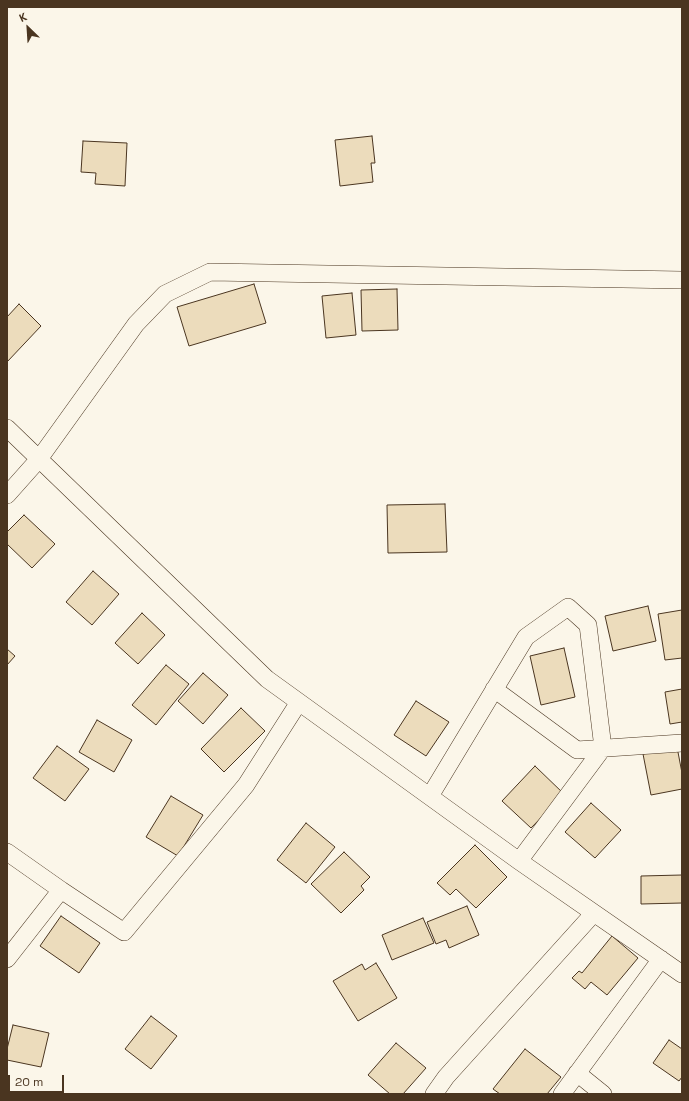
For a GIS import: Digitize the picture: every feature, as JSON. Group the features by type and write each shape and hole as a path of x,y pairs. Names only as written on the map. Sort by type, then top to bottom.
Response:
{"street":[{"path":"7,495 39,459 136,324 165,294 210,272 682,280"},
{"path":"7,428 267,680 430,796 518,861 682,974"},
{"path":"430,796 526,637 568,607 588,625 602,748 518,861"},
{"path":"494,689 577,750 682,743"},
{"path":"7,852 124,932 246,785 299,702"},
{"path":"7,958 61,890"},
{"path":"434,1094 446,1077 594,913"},
{"path":"562,1094 661,959"},
{"path":"577,1074 603,1094"}],"building":[{"path":"372,136 375,163 371,163 373,182 340,186 335,140"},
{"path":"83,141 127,143 125,186 95,184 96,173 81,172"},
{"path":"254,284 266,323 189,346 177,307"},
{"path":"397,289 398,330 362,331 361,290"},
{"path":"352,293 356,335 326,338 322,296"},
{"path":"19,304 41,326 7,362 7,317"},
{"path":"445,504 447,552 388,553 387,505"},
{"path":"24,515 55,544 32,568 7,544 7,532"},
{"path":"93,571 119,594 92,625 66,602"},
{"path":"648,606 656,641 613,651 605,616"},
{"path":"682,610 682,658 665,660 658,614"},
{"path":"142,613 165,635 138,664 115,643"},
{"path":"564,648 575,697 541,705 530,656"},
{"path":"7,649 15,656 7,665"},
{"path":"166,665 189,684 156,725 132,705"},
{"path":"203,673 228,695 203,724 178,701"},
{"path":"682,689 682,722 670,724 665,692"},
{"path":"416,701 449,722 426,756 394,735"},
{"path":"241,708 265,731 224,772 201,749"},
{"path":"97,720 132,740 114,772 79,752"},
{"path":"57,746 89,769 65,801 33,778"},
{"path":"677,747 682,773 682,789 651,795 643,754"},
{"path":"535,766 564,794 531,828 502,801"},
{"path":"171,796 203,815 178,856 146,837"},
{"path":"591,803 621,830 595,858 565,832"},
{"path":"306,823 335,847 306,883 277,860"},
{"path":"475,845 507,877 476,908 456,889 450,895 437,883"},
{"path":"344,852 370,877 361,886 364,890 341,913 311,884"},
{"path":"682,875 682,903 641,904 641,876"},
{"path":"467,906 479,935 449,948 446,940 436,944 427,922"},
{"path":"61,916 100,943 79,973 40,946"},
{"path":"423,918 434,943 392,960 382,935"},
{"path":"612,936 638,958 607,995 591,982 585,989 572,978 579,971 582,973"},
{"path":"376,963 397,998 358,1021 333,981 362,964 365,970"},
{"path":"151,1016 177,1036 151,1069 125,1049"},
{"path":"13,1025 49,1033 41,1067 7,1060 7,1049"},
{"path":"669,1040 682,1049 682,1077 679,1081 653,1063"},
{"path":"396,1043 426,1068 403,1094 390,1094 368,1075"},
{"path":"525,1049 561,1077 547,1094 500,1094 493,1089"}]}
